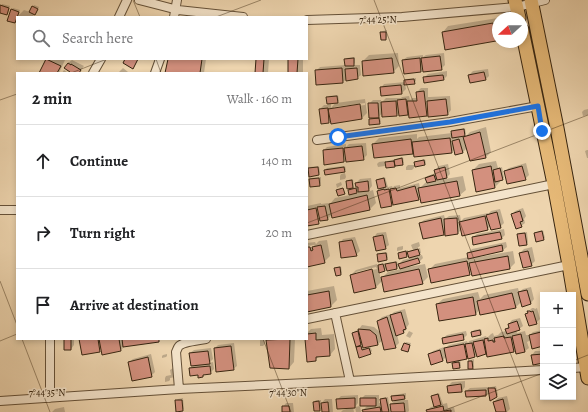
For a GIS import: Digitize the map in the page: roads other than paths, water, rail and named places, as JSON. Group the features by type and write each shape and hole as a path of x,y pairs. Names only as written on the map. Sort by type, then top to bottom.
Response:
{"main road":[{"path":"531,2 557,128 588,294"},
{"path":"526,48 570,266 584,370"},
{"path":"542,131 557,128"}],"street":[{"path":"120,16 127,0"},
{"path":"139,0 175,13 226,16"},
{"path":"175,13 177,0"},
{"path":"308,20 402,17 517,8 531,2 545,0"},
{"path":"94,72 100,60"},
{"path":"155,72 160,60"},
{"path":"317,140 450,122 538,106"},
{"path":"308,234 554,184"},
{"path":"0,210 16,210"},
{"path":"308,319 570,266"},
{"path":"335,313 350,382"},
{"path":"50,340 50,398"},
{"path":"179,389 176,352 180,345 201,340"},
{"path":"0,401 179,389 350,382 540,370"}]}
